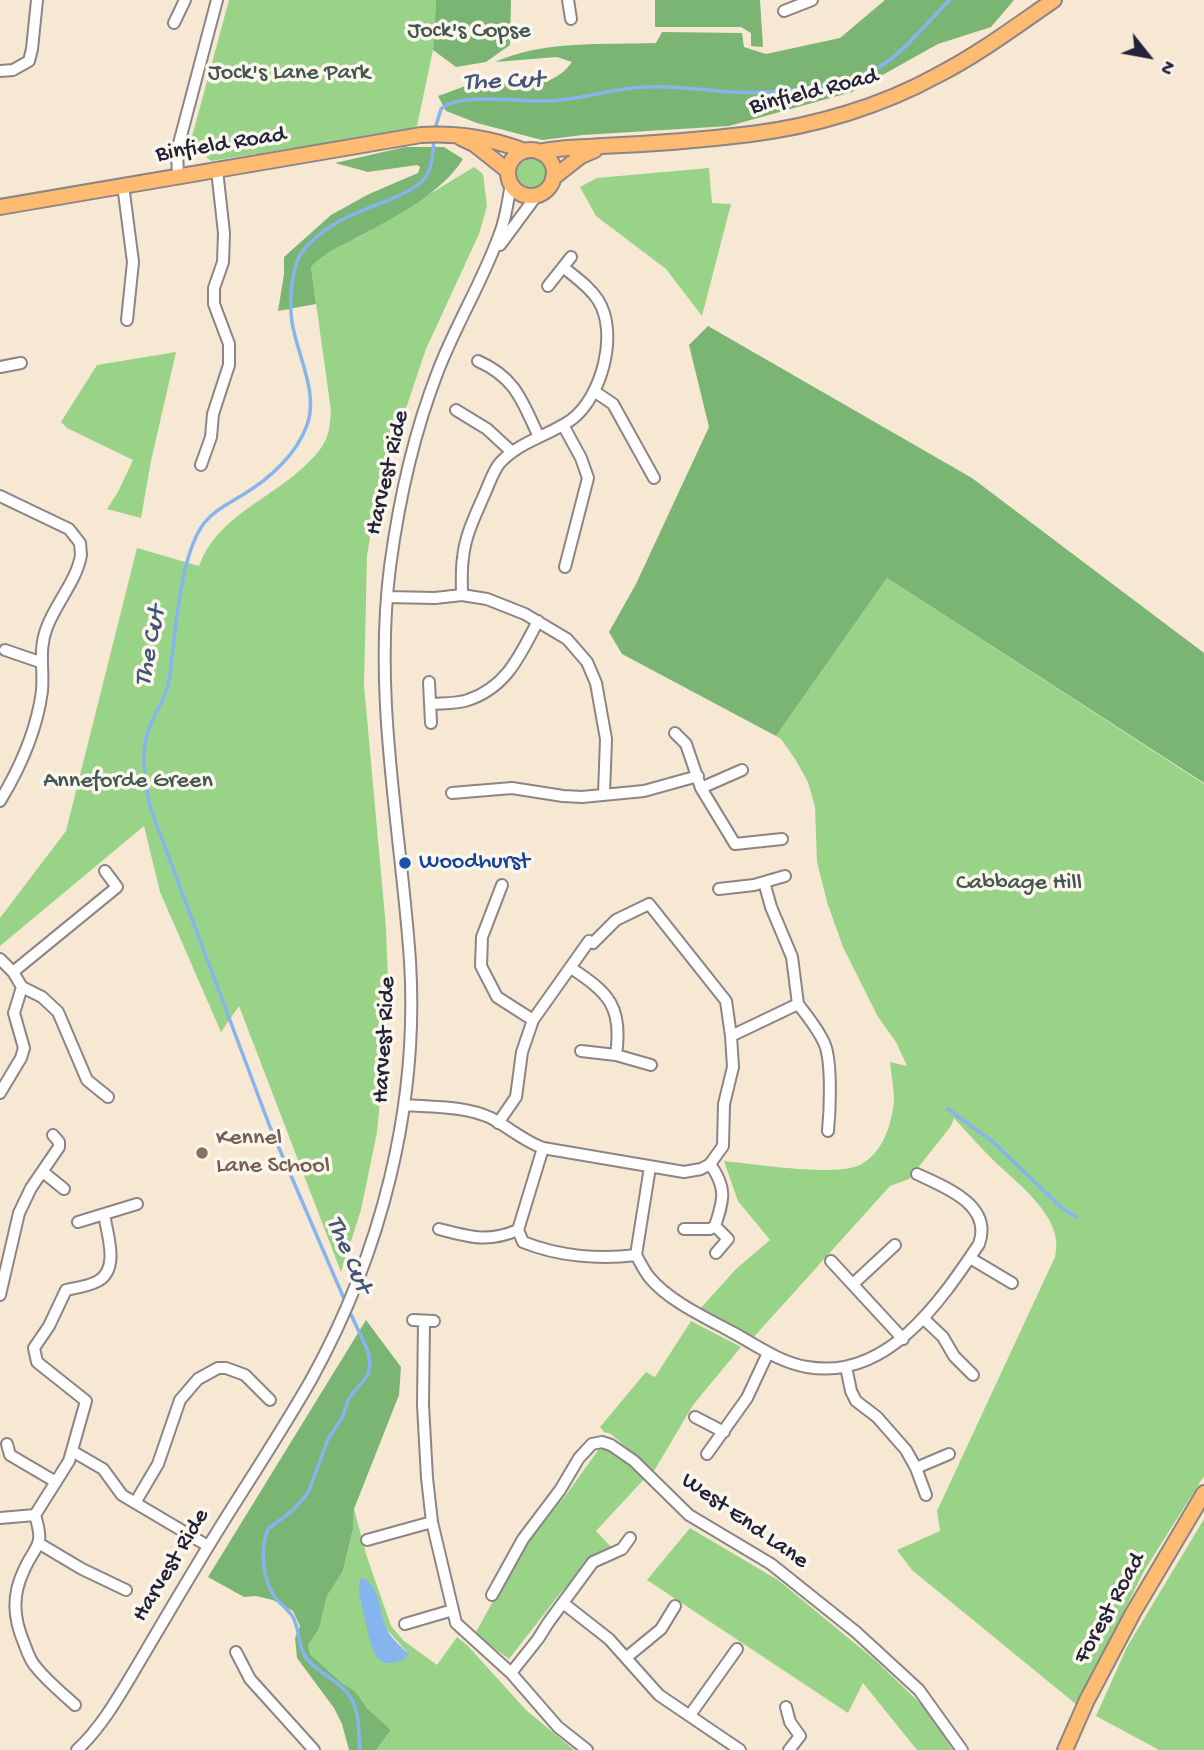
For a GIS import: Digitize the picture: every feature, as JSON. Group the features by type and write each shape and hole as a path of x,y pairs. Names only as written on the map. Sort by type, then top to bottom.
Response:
{"main road":[{"name":"Binfield Road","path":"1017,25 1034,0"},
{"name":"Binfield Road","path":"0,207 421,135 474,135 532,151 753,134 807,123 896,95 973,56 1054,0"},
{"path":"449,133 474,144 510,178 522,194 537,195 548,189 554,172 549,159 532,151 513,159 510,178"},
{"name":"Binfield Road","path":"553,178 581,156 603,146"},
{"name":"Forest Road","path":"1065,1750 1087,1700 1133,1613 1204,1493"}],"street":[{"path":"0,71 13,70 29,61 37,0"},
{"path":"174,23 185,0"},
{"path":"178,176 177,150 217,0"},
{"path":"568,0 571,19"},
{"path":"784,12 812,0"},
{"path":"201,465 211,437 213,414 229,365 229,344 214,304 214,288 223,262 224,233 217,170"},
{"name":"Harvest Ride","path":"80,1749 130,1678 293,1410 327,1348 349,1301 393,1168 405,1105 410,1058 411,979 387,734 384,667 387,597 401,495 416,435 438,371 501,232 510,178"},
{"path":"123,185 133,262 127,320"},
{"name":"Harvest Ride","path":"484,270 537,195"},
{"path":"548,286 571,257"},
{"path":"461,595 463,558 470,529 495,471 512,452 563,425 584,408 594,391 607,353 607,318 597,298 563,267"},
{"path":"478,360 495,368 515,387 539,437"},
{"path":"0,367 21,363"},
{"path":"594,391 605,397 618,410 654,478"},
{"path":"456,410 487,429 512,452"},
{"path":"563,425 581,458 588,478 565,566"},
{"path":"0,496 69,529 77,537 81,549 80,561 46,628 40,662 42,687 36,718 23,755 0,801"},
{"path":"387,597 435,598 461,595 497,602 538,621 576,647 593,674 606,738 604,794"},
{"path":"430,705 467,701 492,688 511,671 538,621"},
{"path":"5,650 40,662"},
{"path":"429,682 431,723"},
{"path":"675,733 686,744 699,782 734,846 782,839"},
{"path":"452,793 512,788 562,796 644,791 665,784 699,782 743,770"},
{"path":"13,972 117,887 105,871"},
{"path":"719,889 785,876"},
{"path":"764,882 771,907 792,957 798,1003 823,1040 828,1056 828,1131"},
{"path":"502,885 482,937 481,966 497,997 533,1020"},
{"path":"405,1105 481,1115 543,1148 684,1172 701,1169 710,1164 723,1146 724,1104 733,1067 726,1001 649,904 616,920 593,943 589,941 533,1020 522,1052 516,1097 498,1123"},
{"path":"0,959 13,972 22,987 42,997 58,1012 87,1080 108,1097"},
{"path":"571,968 595,984 611,1001 618,1029 616,1055"},
{"path":"0,1093 24,1048 15,1013 22,987"},
{"path":"731,1036 798,1003"},
{"path":"581,1051 616,1055 651,1065"},
{"path":"0,1295 19,1213 31,1188 59,1147 59,1142 53,1135"},
{"path":"543,1148 518,1230 523,1242 543,1250 605,1258 636,1255"},
{"path":"684,1230 710,1229 715,1226 724,1192 718,1175 710,1164"},
{"path":"650,1167 636,1255 650,1278 697,1314 768,1353 807,1367 831,1369 865,1362 903,1339 970,1258 983,1232 982,1220 976,1210 956,1194 917,1174"},
{"path":"43,1171 64,1189"},
{"path":"78,1222 137,1204"},
{"path":"75,1705 34,1666 18,1628 14,1608 16,1587 40,1544 40,1531 35,1515 72,1451 86,1401 37,1362 34,1348 50,1326 65,1290 97,1282 104,1277 111,1263 104,1214"},
{"path":"715,1226 728,1239 716,1252"},
{"path":"439,1228 480,1239 500,1238 518,1230"},
{"path":"853,1284 895,1245"},
{"path":"970,1258 1012,1283"},
{"path":"831,1261 903,1339"},
{"path":"923,1318 943,1336 954,1356 973,1374"},
{"path":"424,1321 423,1405 427,1478 432,1522 456,1623 510,1673 558,1727 587,1750"},
{"path":"707,1454 747,1398 768,1353"},
{"path":"846,1367 850,1391 856,1401 877,1417 906,1450 926,1495"},
{"path":"135,1503 158,1464 180,1400 198,1378 218,1368 226,1368 245,1376 270,1400"},
{"path":"695,1417 724,1432"},
{"name":"West End Lane","path":"492,1595 523,1539 560,1490 579,1458 592,1444 602,1442 634,1461 689,1516 771,1564 856,1632 919,1690 962,1750"},
{"path":"7,1444 9,1455 56,1482"},
{"path":"72,1451 103,1469 122,1495 208,1546"},
{"path":"916,1468 949,1454"},
{"path":"0,1518 35,1515"},
{"path":"367,1540 432,1522"},
{"path":"510,1673 593,1562 622,1549 630,1538"},
{"path":"40,1544 82,1569 126,1590"},
{"path":"563,1603 609,1639 659,1695 740,1750"},
{"path":"627,1657 661,1629 675,1606"},
{"path":"405,1624 453,1611"},
{"path":"690,1716 737,1649"},
{"path":"236,1652 250,1679 314,1750"},
{"path":"786,1707 790,1721 800,1736 789,1750"}],"green space":[{"name":"Jock's Lane Park","path":"229,0 436,0 433,50 417,126 405,131 211,161 190,144"},
{"name":"Jock's Copse","path":"436,0 511,0 510,45 486,62 456,67 433,50"},
{"path":"655,0 760,0 763,47 751,46 751,33 741,27 655,27"},
{"path":"885,0 1014,0 991,27 938,44 852,92 729,126 542,140 477,123 446,111 438,96 475,84 542,82 563,72 572,62 557,57 495,62 514,55 574,45 656,43 662,32 742,33 744,47 766,54 840,38"},
{"path":"405,147 444,147 463,159 443,183 417,203 329,252 311,267 316,304 278,311 284,257 331,215 369,194 418,173 420,167 417,165 368,172 335,163"},
{"path":"531,154 543,159 548,171 543,183 531,188 519,183 514,171 519,159"},
{"name":"Anneforde Green","path":"474,167 483,174 487,206 479,234 426,349 374,512 367,556 364,685 386,928 389,1006 377,1132 361,1210 341,1272 239,1006 221,1032 160,892 144,826 0,946 0,918 66,831 137,548 199,566 207,550 229,523 299,471 322,447 326,439 331,411 311,267 327,251 359,237"},
{"path":"709,168 712,203 731,204 702,316 666,269 596,216 580,187 597,178"},
{"path":"708,326 972,478 1204,653 1204,783 887,578 776,736 622,654 609,632 636,584 709,427 689,345"},
{"path":"176,352 141,518 107,509 133,460 67,428 61,422 97,365"},
{"name":"Cabbage Hill","path":"887,578 1204,784 1204,1476 1144,1571 1077,1705 912,1570 897,1550 940,1531 937,1511 1055,1257 1053,1228 1025,1190 954,1118 951,1126 909,1179 890,1186 752,1339 699,1310 736,1269 770,1240 738,1201 724,1161 814,1170 860,1165 875,1153 885,1137 891,1119 894,1100 890,1062 907,1066 896,1042 878,1017 843,947 827,902 817,862 815,807 808,782 795,759 776,736"},
{"path":"366,1320 401,1367 399,1395 354,1509 353,1529 343,1571 327,1596 319,1629 308,1645 310,1654 355,1691 367,1708 391,1730 376,1750 349,1750 342,1724 334,1708 297,1658 295,1638 300,1626 293,1611 273,1600 256,1596 244,1597 208,1577"},
{"path":"691,1321 741,1347 693,1405 654,1471 600,1427 646,1372 655,1377"},
{"path":"599,1449 619,1455 646,1477 596,1531 612,1548 609,1553 594,1556 584,1562 581,1570 509,1659 475,1634 522,1548 566,1495"},
{"path":"354,1509 366,1554 391,1626 404,1641 437,1665 457,1637 526,1710 574,1750 376,1750 391,1730 367,1708 355,1691 310,1654 308,1645 319,1629 327,1596 343,1571 353,1529","holes":["360,1600 409,1654 366,1620"]},
{"path":"1204,1519 1204,1750 1159,1750 1096,1716 1127,1647"},
{"path":"690,1528 778,1580 875,1660 923,1706 953,1750 917,1750 863,1683 848,1713 647,1580"}],"water":[{"path":"361,1577 375,1592 388,1631 409,1654 400,1661 384,1662 375,1654 360,1598"}],"waterway":[{"name":"The Cut","path":"435,129 441,109 450,104 475,99 557,100 656,87 763,92 835,83 867,73 891,59 950,0"},
{"name":"The Cut","path":"345,1301 270,1127 150,807 144,755 150,726 168,686 182,582 197,534 214,513 253,488 281,465 296,446 307,425 310,413 309,387 292,322 291,308 293,277 298,258 308,245 327,229 349,216 406,192 421,182 430,169 434,137"},
{"path":"948,1109 993,1142 1063,1209 1076,1217"},
{"name":"The Cut","path":"348,1308 368,1351 368,1375 349,1398 342,1418 328,1439 308,1493 292,1511 268,1529 263,1555 267,1581 277,1600 293,1617 306,1657 345,1690 353,1702 358,1720 360,1750"}],"place":[{"name":"Woodhurst","path":"405,863"},
{"name":"Kennel Lane School","path":"202,1153"}]}
